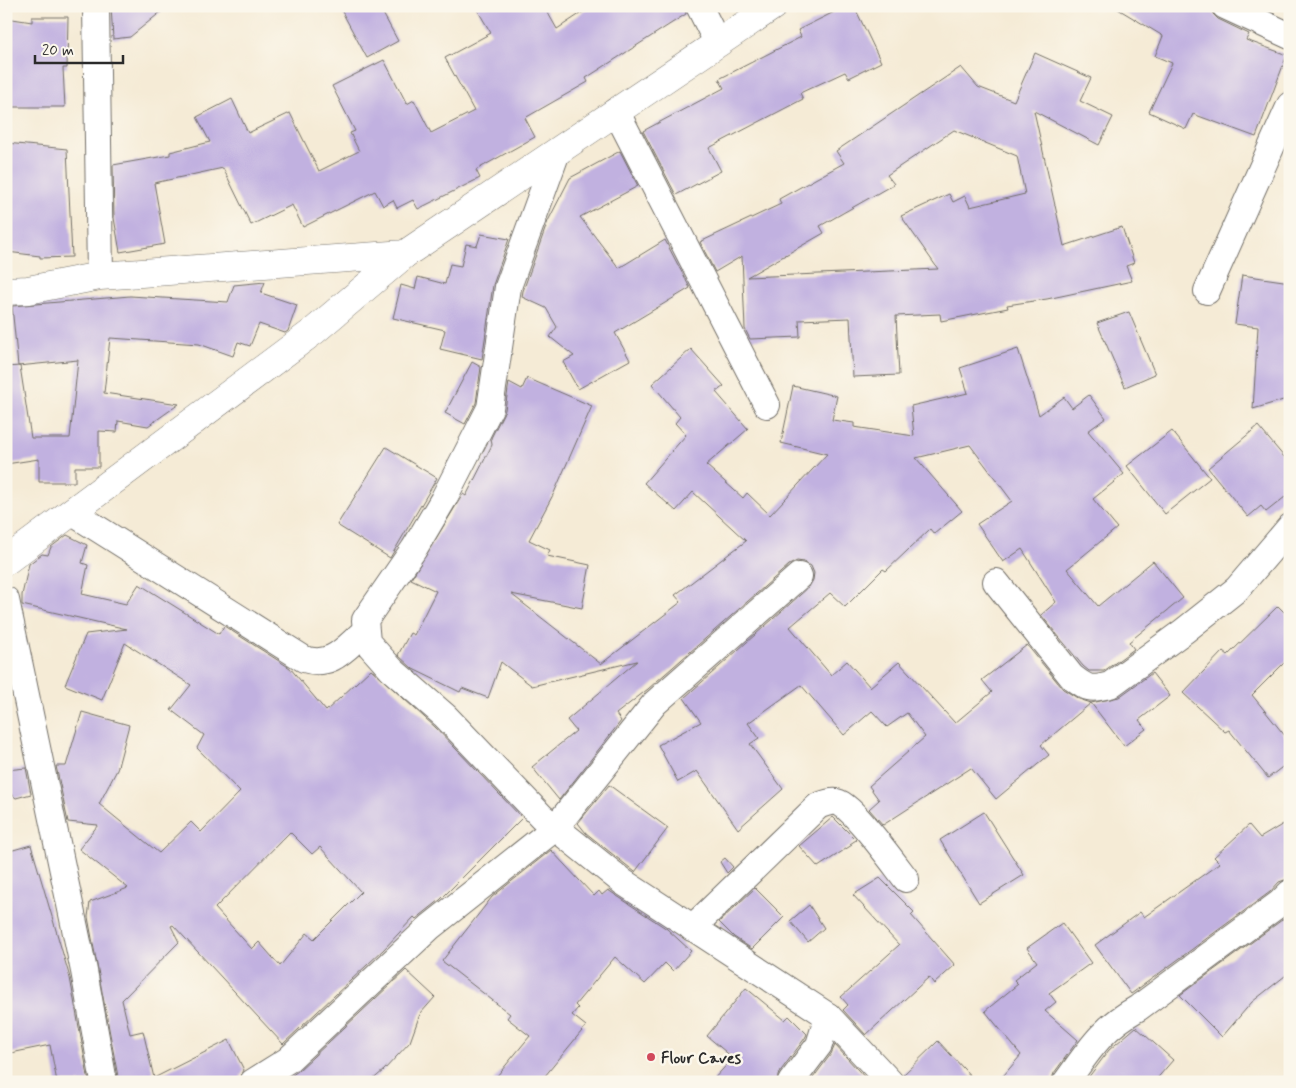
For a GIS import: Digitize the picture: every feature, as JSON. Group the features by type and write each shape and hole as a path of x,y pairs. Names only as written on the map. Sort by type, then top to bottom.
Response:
{"street":[{"path":"96,6 100,276"},
{"path":"700,6 717,42"},
{"path":"6,561 73,513 314,331 404,254 773,6"},
{"path":"1225,6 1290,36"},
{"path":"1207,292 1290,105"},
{"path":"616,111 766,405"},
{"path":"557,152 508,287 490,408 443,500 414,549 365,620 364,632 367,642 392,670 445,716 555,828 623,882 828,1016 890,1082"},
{"path":"6,291 28,290 100,276 404,254"},
{"path":"73,513 304,659 316,663 332,659 364,632"},
{"path":"996,582 1072,677 1085,688 1097,688 1110,685 1184,631 1237,589 1290,526"},
{"path":"253,1082 288,1060 430,928 555,828 655,703 800,576"},
{"path":"6,600 84,971 104,1082"},
{"path":"692,928 818,806 828,803 837,802 850,810 906,879"},
{"path":"1066,1082 1096,1040 1116,1020 1146,1002 1280,903 1290,893"},
{"path":"791,1082 819,1045 828,1016"}],"building":[{"path":"111,6 168,6 130,37 113,39"},
{"path":"339,6 379,6 398,41 367,58"},
{"path":"475,6 544,6 557,29 592,6 684,6 686,14 586,78 588,82 525,118 535,137 476,170 480,178 418,209 413,200 397,208 393,200 383,206 375,191 303,227 292,205 251,225 223,168 154,183 165,244 120,252 114,218 113,165 170,155 170,152 210,142 197,117 232,99 248,133 290,113 319,171 359,151 350,133 355,131 332,86 384,60 407,104 414,100 431,133 474,111 445,58 491,33"},
{"path":"846,6 854,6 881,62 849,78 845,72 800,93 803,99 709,148 721,171 676,195 643,131 724,88 719,79 801,37 798,30"},
{"path":"1113,6 1210,6 1213,14 1218,19 1249,34 1246,40 1287,55 1256,137 1193,114 1186,129 1149,112 1172,63 1155,56 1163,36"},
{"path":"32,17 68,17 67,68 63,68 65,107 6,107 6,18 32,22"},
{"path":"1035,53 1091,78 1080,101 1113,117 1099,145 1034,111 1064,246 1122,227 1134,263 1126,266 1132,281 1047,299 1007,305 1008,308 941,321 940,314 896,316 899,375 853,377 850,318 799,320 800,337 750,339 745,329 742,256 715,272 700,242 781,204 779,199 844,163 836,151 961,67 978,87 1014,101","holes":["954,130 1017,156 1025,194 970,207 965,196 953,202 949,194 901,216 938,269 747,277 824,233 820,226 894,184 887,175"]},
{"path":"6,143 67,149 72,257 40,258 40,256 7,252 9,233 6,233"},
{"path":"620,151 638,186 580,217 619,268 665,240 690,288 615,333 630,360 578,389 563,362 574,356 550,337 557,327 546,308 522,297 523,291 548,221 570,178"},
{"path":"481,234 509,239 493,285 482,359 440,349 445,330 393,318 401,285 415,289 418,277 445,284 450,264 461,266 466,244 477,246"},
{"path":"1242,275 1290,282 1290,398 1253,409 1258,327 1235,324"},
{"path":"265,282 261,293 297,305 288,331 285,333 259,324 250,346 238,342 233,356 199,344 110,338 104,393 179,404 148,426 118,421 117,432 99,431 99,467 75,467 75,482 39,482 39,459 6,464 6,367 20,366 31,438 70,438 78,360 18,366 12,306 130,296 228,302 234,285"},
{"path":"1129,312 1155,374 1125,387 1097,323"},
{"path":"691,349 724,386 716,392 748,429 706,465 743,498 747,493 770,515 827,454 781,443 793,386 837,396 832,420 854,423 854,427 914,436 911,406 968,393 960,368 1018,349 1039,415 1064,397 1072,408 1089,395 1106,418 1088,431 1124,474 1093,499 1117,528 1067,569 1098,606 1153,561 1183,598 1129,642 1134,649 1104,671 1089,671 1041,615 1056,602 1022,549 1003,562 977,524 1012,501 970,445 916,458 962,511 934,534 930,529 886,571 883,569 845,607 830,593 790,627 831,675 847,661 870,687 899,662 955,723 992,692 982,680 1027,645 1063,689 1079,699 1091,703 1041,745 1049,755 996,799 971,768 883,825 869,809 879,800 869,786 925,737 907,713 887,727 872,711 844,735 801,685 748,723 759,738 750,744 783,789 738,829 697,771 678,782 658,745 701,722 684,698 809,587 814,573 811,566 797,561 789,565 648,689 616,714 621,721 559,800 532,767 576,731 567,720 637,661 532,686 501,662 488,698 462,688 460,692 413,669 398,655 410,633 414,635 436,591 411,579 463,494 466,496 492,445 491,438 505,410 509,382 522,389 527,378 592,406 554,493 529,540 550,550 547,556 590,565 582,608 511,594 601,664 681,602 675,595 746,541 693,492 676,511 644,483 686,435 675,423 680,417 652,384"},
{"path":"472,362 481,367 476,403 465,424 445,413"},
{"path":"1258,426 1290,464 1290,493 1266,512 1261,506 1248,517 1208,468"},
{"path":"1172,431 1210,478 1165,514 1127,466"},
{"path":"386,447 437,478 390,558 337,525"},
{"path":"67,535 87,545 82,563 88,565 82,594 126,604 139,584 219,634 224,626 290,668 326,711 371,669 435,727 522,818 440,900 416,919 414,917 384,949 283,1044 173,925 171,926 179,942 122,1000 130,1034 143,1031 154,1078 229,1040 244,1070 238,1082 119,1082 88,917 90,902 128,888 79,849 98,825 68,822 56,766 66,766 82,712 129,725 117,770 99,804 159,853 191,822 201,832 240,792 197,748 204,735 171,710 191,685 125,643 102,700 65,685 86,634 127,629 22,605 22,595 29,564 42,554 48,555 51,547","holes":["290,832 312,854 320,847 361,892 314,939 307,933 280,966 259,942 252,949 215,908"]},
{"path":"1278,606 1290,618 1290,657 1252,695 1290,742 1290,761 1268,778 1229,730 1225,732 1183,693 1223,651 1228,655"},
{"path":"1152,673 1170,696 1139,720 1146,729 1124,746 1091,703 1119,697"},
{"path":"26,768 31,794 16,798 6,790 6,770"},
{"path":"609,785 668,828 635,872 586,833 578,823"},
{"path":"984,812 1024,875 979,903 940,840"},
{"path":"833,817 856,840 850,844 852,845 818,867 799,846"},
{"path":"1290,820 1290,878 1279,882 1270,892 1131,994 1095,945 1140,912 1144,917 1220,863 1214,857 1249,825 1260,838"},
{"path":"31,845 70,978 89,1082 57,1082 50,1045 6,1054 6,852"},
{"path":"551,850 594,896 599,891 602,895 608,890 667,929 691,951 673,971 665,963 645,984 615,957 575,1005 578,1008 572,1015 586,1026 540,1082 492,1082 530,1036 507,1018 510,1014 442,961 492,897"},
{"path":"725,858 733,867 727,873 720,862"},
{"path":"880,878 914,912 911,915 955,965 934,984 929,977 866,1035 843,1010 848,1005 841,997 899,945 853,895"},
{"path":"755,888 784,917 752,949 734,937 719,922"},
{"path":"809,905 824,928 808,942 790,921"},
{"path":"1290,914 1290,972 1252,1002 1222,1037 1180,995"},
{"path":"1062,923 1091,963 1049,993 1056,1002 1045,1011 1078,1040 1054,1073 1051,1082 998,1082 1021,1055 985,1011 1018,984 1014,980 1037,962 1027,948"},
{"path":"406,970 435,997 420,1014 410,1042 384,1070 370,1082 283,1082 298,1071"},
{"path":"746,988 785,1020 789,1016 807,1034 779,1073 776,1082 711,1082 733,1058 707,1036"},
{"path":"1136,1027 1173,1060 1154,1082 1085,1082 1109,1050"},
{"path":"938,1041 976,1082 905,1082 903,1075"},
{"path":"835,1045 869,1082 810,1082 831,1054"}],"place":[{"name":"Flour Caves","path":"651,1057"}]}
